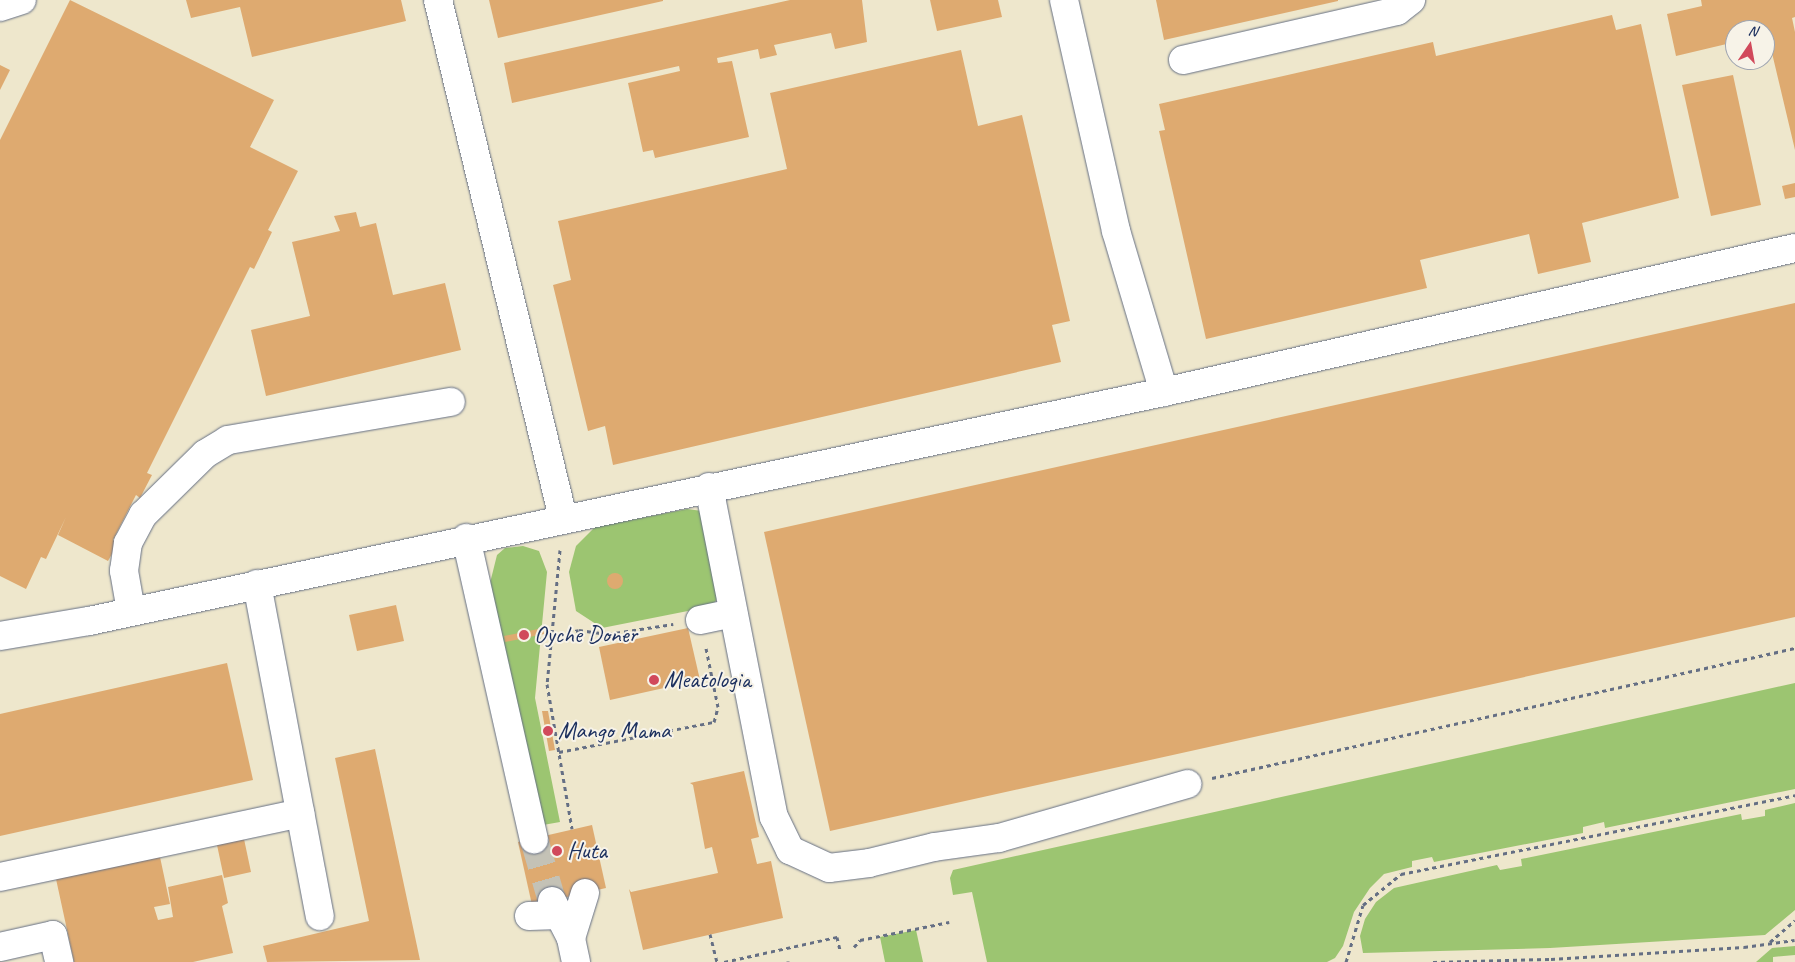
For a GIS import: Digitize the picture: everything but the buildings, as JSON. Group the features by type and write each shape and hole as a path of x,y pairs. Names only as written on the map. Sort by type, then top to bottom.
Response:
{"lane":[{"path":"0,7 22,0"},
{"path":"438,0 563,518"},
{"path":"1064,0 1116,230 1164,392"},
{"path":"1183,60 1397,11 1411,0"},
{"path":"0,636 131,611 466,538 1164,392 1795,248"},
{"path":"131,611 124,571 128,543 143,515 204,454 228,440 451,402"},
{"path":"709,487 774,817 790,850 829,868 869,863 934,847 999,838 1187,784"},
{"path":"466,538 534,838"},
{"path":"257,584 320,916"},
{"path":"700,620 733,613"},
{"path":"0,877 300,813"},
{"path":"529,916 565,929 585,893"},
{"path":"0,947 53,935 59,962"}],"path":[{"path":"563,518 547,684 572,829"},
{"path":"552,635 579,630 608,634 700,620 718,707 714,722 559,752"},
{"path":"1187,784 1795,648"},
{"path":"1346,962 1363,905 1401,874 1795,795"},
{"path":"1769,942 1795,920"},
{"path":"854,948 860,940 949,922"},
{"path":"710,934 717,962"},
{"path":"724,962 837,937 840,950"},
{"path":"1433,962 1561,958 1744,947 1769,942 1795,940"}],"green space":[{"path":"687,509 702,511 722,589 713,606 602,628 576,611 569,572 576,546 595,527"},
{"path":"523,546 539,551 547,572 535,698 560,822 543,825 490,583 497,555 505,548"},
{"path":"1795,683 1795,789 1605,828 1604,822 1583,827 1583,833 1434,862 1432,857 1412,861 1412,867 1384,874 1370,888 1354,912 1343,946 1335,958 1327,962 987,962 972,892 953,895 950,878 953,870"},
{"path":"1795,803 1795,910 1765,935 1550,948 1363,953 1360,936 1365,919 1376,902 1394,888 1497,865 1500,870 1522,866 1521,859 1741,814 1742,820 1765,816 1765,810"},
{"path":"916,930 923,962 885,962 880,937"},
{"path":"1795,946 1795,955 1773,957 1773,962 1756,962 1772,948"}],"tunnel":[{"path":"534,839 552,901"}],"place":[{"name":"Oyche Doner","path":"524,635"},
{"name":"Meatologia","path":"654,680"},
{"name":"Mango Mama","path":"548,731"},
{"name":"Huta","path":"557,851"}]}
